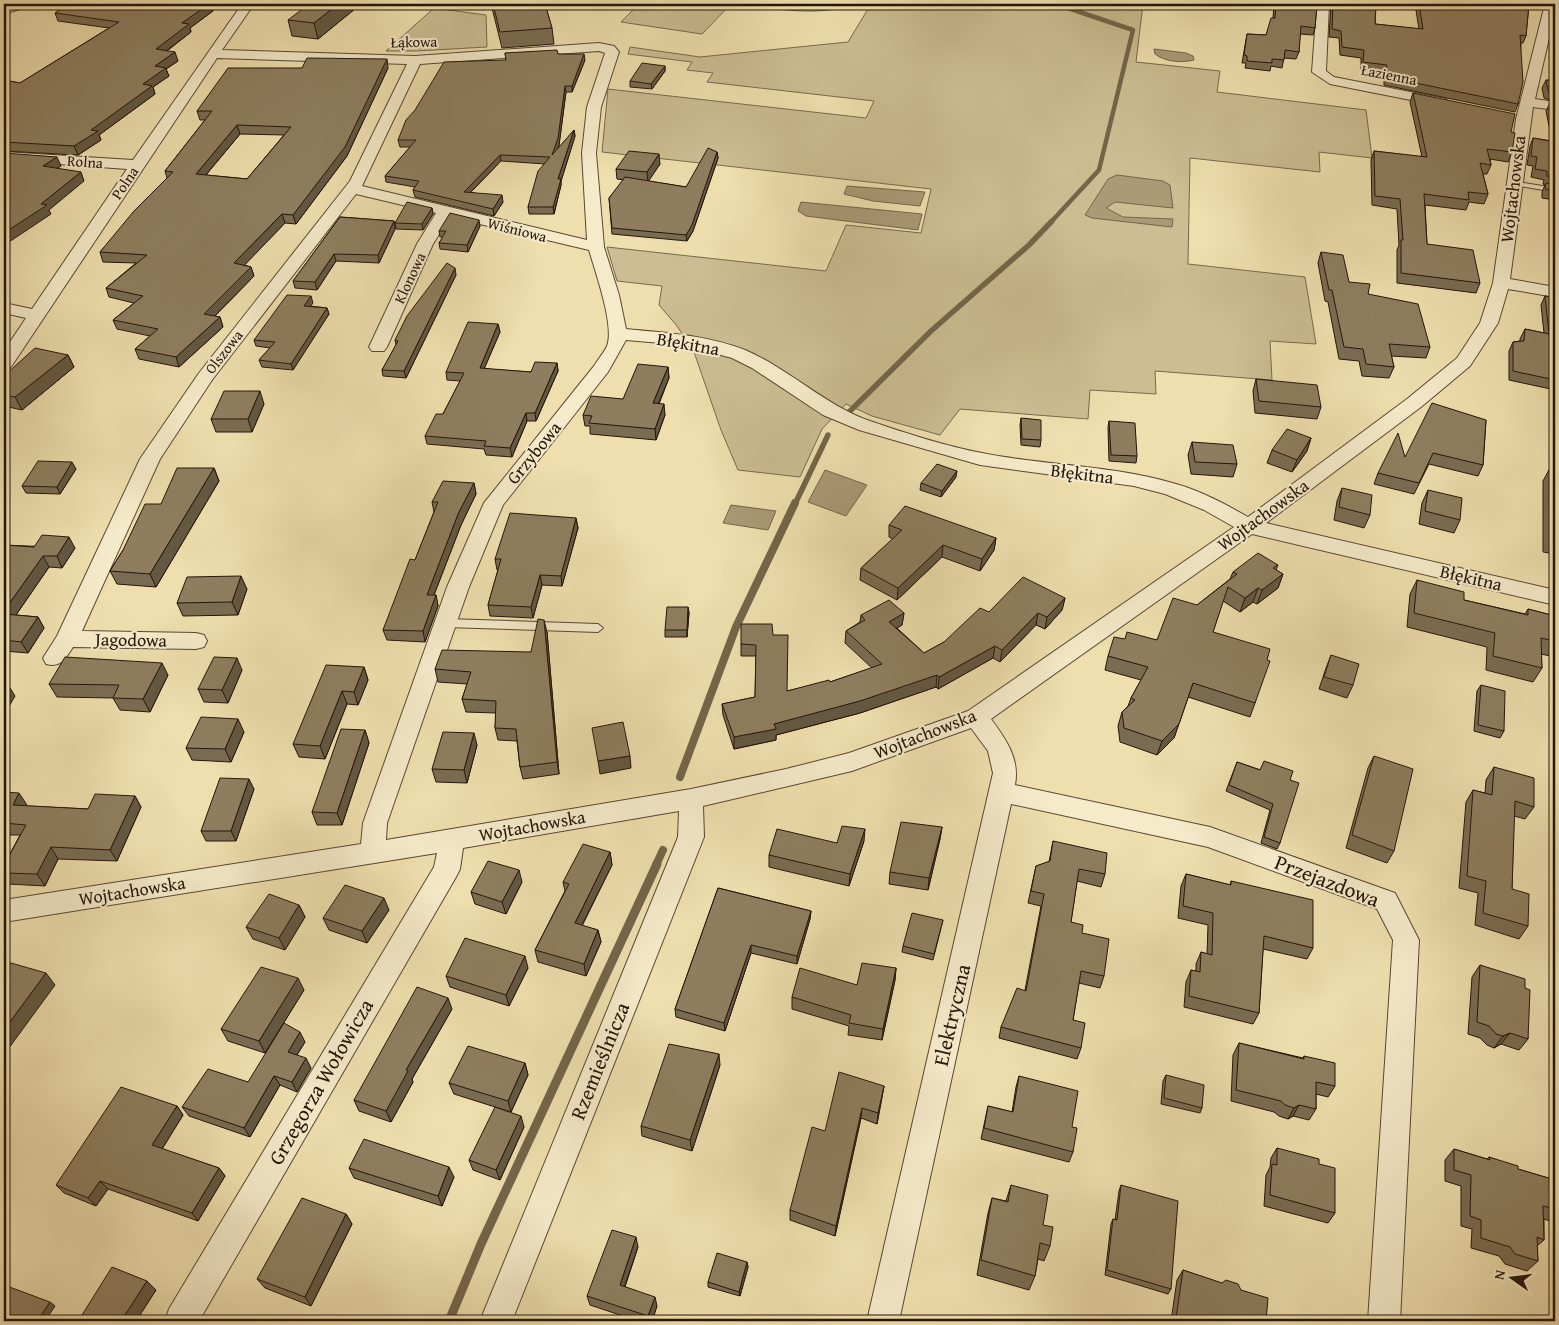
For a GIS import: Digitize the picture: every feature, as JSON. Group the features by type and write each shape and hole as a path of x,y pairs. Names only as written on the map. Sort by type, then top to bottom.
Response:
{"street":[{"path":"4,10 22,4"},
{"name":"Polna","path":"4,364 137,165 248,4"},
{"name":"Łazienna","path":"1323,4 1319,72 1330,80 1455,105"},
{"name":"Wojtachowska","path":"4,911 452,840 691,799 786,779 852,762 976,717 1249,526 1414,403 1464,362 1490,322 1501,283 1514,183 1518,118 1527,102 1551,4"},
{"name":"Łąkowa","path":"215,54 415,60 599,47 609,49 612,52 594,107 589,153 596,247"},
{"name":"Olszowa","path":"54,658 67,639 150,459 205,377 356,182 415,60"},
{"path":"1527,102 1555,106"},
{"name":"Rolna","path":"4,156 137,165"},
{"name":"Wiśniowa","path":"351,188 596,247"},
{"name":"Klonowa","path":"378,347 426,244 445,212"},
{"path":"596,247 611,295 617,339"},
{"path":"1501,283 1555,292"},
{"path":"4,308 37,316"},
{"name":"Błękitna","path":"617,339 684,340 714,346 738,354 758,364 830,411 866,426 980,459 1134,480 1171,489 1211,505 1249,526 1555,598"},
{"name":"Grzybowa","path":"373,852 374,823 458,586 494,503 602,368 617,339"},
{"name":"Jagodowa","path":"67,639 196,641"},
{"name":"Elektryczna","path":"888,1320 1002,792 1005,760 976,717"},
{"name":"Przejazdowa","path":"1002,792 1210,837 1386,902 1406,940 1384,1321"},
{"name":"Rzemieślnicza","path":"496,1321 691,837 691,799"},
{"name":"Grzegorza Wołowicza","path":"181,1321 446,868 452,840"}],"lane":[{"path":"1514,183 1555,190"},
{"path":"446,623 598,628"}],"shaded area":[{"path":"639,4 710,4 729,6 702,34 621,22"},
{"path":"739,4 857,4 827,10 798,11"},
{"path":"871,4 1143,4 1136,62 1220,71 1217,92 1366,110 1372,158 1319,152 1320,172 1190,158 1188,264 1305,277 1316,344 1270,341 1272,380 1155,371 1156,394 1090,390 1088,419 960,409 940,435 872,416 846,404 822,429 800,477 738,470 721,430 694,352 677,326 659,305 662,286 617,281 607,247 826,271 846,225 921,233 931,189 602,152 608,89 866,118 874,101 707,82 713,73 687,70 692,62 628,54 630,47 700,57 848,42"},
{"path":"434,8 486,15 487,47 386,51"},
{"path":"1154,49 1186,53 1193,56 1194,60 1179,62 1169,60 1159,57 1155,54"},
{"path":"1117,175 1163,181 1170,185 1173,208 1115,202 1106,208 1123,217 1173,219 1172,227 1092,218 1085,215 1108,179"},
{"path":"847,186 925,192 920,206 873,201 844,194"},
{"path":"801,202 922,214 918,230 806,216 798,211"},
{"path":"825,470 867,485 846,516 808,502"},
{"path":"731,505 776,511 768,530 723,523"}],"building":[{"path":"69,4 209,4 182,23 189,24 156,49 175,52 155,66 166,68 143,84 152,86 91,130 98,131 74,146 4,142 4,80 20,83 119,22 55,13"},
{"path":"309,4 338,4 314,23 288,20"},
{"path":"493,4 545,4 552,28 500,32"},
{"path":"1276,4 1317,4 1315,28 1301,26 1299,52 1285,50 1284,60 1272,59 1272,63 1247,61 1247,56 1244,55 1247,34 1266,35 1271,18 1275,18"},
{"path":"1333,4 1376,4 1375,24 1423,29 1419,4 1529,4 1526,36 1520,35 1523,82 1518,104 1386,77 1387,65 1363,62 1364,50 1342,47 1341,31 1332,29"},
{"path":"557,50 558,54 584,54 572,86 565,86 558,138 552,155 574,130 558,179 561,179 553,207 528,207 538,171 550,157 500,155 464,192 502,195 493,209 413,190 419,181 385,176 416,140 398,140 406,120 415,110 444,62 506,60 505,53"},
{"path":"307,58 387,59 345,147 293,215 282,214 234,263 251,267 204,314 220,317 176,357 135,349 158,329 113,320 143,296 106,288 147,255 100,252 134,211 173,172 165,171 212,111 197,111 228,68 302,68","holes":["237,125 291,127 247,179 196,174"]},
{"path":"642,63 665,66 651,84 630,81"},
{"path":"1546,80 1555,81 1555,93 1548,91"},
{"path":"1413,93 1515,114 1511,132 1515,133 1512,152 1487,149 1491,165 1480,163 1488,194 1468,192 1469,200 1424,194 1427,244 1473,250 1480,283 1401,273 1401,240 1403,240 1400,199 1375,196 1374,151 1427,157"},
{"path":"1550,103 1555,103 1555,134"},
{"path":"1533,138 1555,142 1555,178 1547,176 1547,171 1535,169 1537,157 1531,156"},
{"path":"708,148 717,152 692,225 686,235 612,228 609,198 625,177 686,187"},
{"path":"629,151 659,154 647,172 616,169"},
{"path":"4,153 57,157 43,166 81,172 41,204 47,205 4,233"},
{"path":"1546,183 1555,185 1555,191 1545,189"},
{"path":"407,202 432,208 422,224 395,223"},
{"path":"450,213 479,220 467,245 439,243 446,231 439,231"},
{"path":"340,217 394,221 378,255 334,254 315,282 293,281"},
{"path":"1321,252 1343,255 1349,282 1370,284 1368,294 1418,304 1430,347 1389,344 1394,367 1366,364 1363,349 1344,347 1332,290 1329,290"},
{"path":"447,263 455,268 404,371 382,370 398,341 395,340 407,316"},
{"path":"287,295 311,296 304,306 327,308 291,364 259,360 275,342 254,340"},
{"path":"1545,296 1555,298 1555,380 1513,371 1513,342 1524,341 1525,329 1549,334"},
{"path":"468,322 498,324 480,368 531,372 535,362 557,363 535,413 526,413 510,448 484,446 486,441 425,436 436,414 443,414 464,373 446,372"},
{"path":"35,348 68,355 15,397 4,395 4,376"},
{"path":"638,364 668,367 653,403 664,404 655,429 589,423 592,416 583,415 591,396 623,399"},
{"path":"1256,379 1317,385 1321,407 1259,401"},
{"path":"224,391 260,391 248,419 211,419"},
{"path":"1432,403 1486,420 1483,465 1433,453 1419,483 1378,473 1398,433 1405,457"},
{"path":"1021,418 1041,420 1041,440 1022,439"},
{"path":"1109,421 1135,423 1137,456 1111,455"},
{"path":"1287,429 1311,438 1297,460 1272,450"},
{"path":"1192,442 1233,445 1237,464 1195,462"},
{"path":"38,461 72,462 57,487 22,486"},
{"path":"937,464 957,471 942,491 921,483"},
{"path":"177,468 214,468 150,574 110,571 123,550 145,504 161,504"},
{"path":"1550,468 1555,469 1555,540 1550,539"},
{"path":"443,481 474,483 458,514 427,595 436,595 423,631 383,630 410,559 415,560 438,502 432,502"},
{"path":"1342,488 1372,495 1370,515 1339,507"},
{"path":"1428,490 1462,498 1460,520 1425,511"},
{"path":"905,506 996,538 982,559 943,545 898,588 861,568 902,530 889,525"},
{"path":"510,513 576,518 561,576 540,575 531,607 488,605 501,559 495,559"},
{"path":"42,535 69,537 57,556 43,556 4,611 4,545 34,547"},
{"path":"1258,553 1278,565 1273,568 1283,574 1262,590 1258,588 1245,598 1228,587 1213,632 1270,649 1267,660 1270,661 1255,703 1193,683 1179,724 1162,741 1124,728 1122,712 1135,700 1131,698 1148,667 1108,656 1114,637 1125,639 1127,632 1157,640 1173,598 1197,605 1237,574 1233,572"},
{"path":"241,576 232,602 177,603 187,577"},
{"path":"1023,577 1065,598 1047,617 1038,613 1002,650 995,646 939,677 937,675 860,701 774,724 776,729 734,737 722,704 755,697 756,645 741,644 741,624 772,624 773,635 788,635 787,691 829,680 830,682 882,664 846,631 865,620 861,615 889,600 904,613 889,622 924,653 944,642 980,608 989,612"},
{"path":"1417,580 1464,592 1464,600 1528,615 1528,609 1555,616 1555,641 1541,638 1542,668 1493,656 1495,633 1414,613"},
{"path":"667,607 688,607 687,630 665,630"},
{"path":"4,614 38,617 21,642 4,640"},
{"path":"538,619 544,620 557,762 520,767 516,729 495,728 496,701 462,699 471,672 435,669 442,650 531,652"},
{"path":"1331,655 1359,664 1353,685 1324,677"},
{"path":"65,657 162,663 143,699 113,698 119,685 49,684"},
{"path":"214,657 237,658 222,690 198,689"},
{"path":"326,665 364,667 354,692 342,691 320,746 293,744"},
{"path":"1481,685 1505,691 1504,731 1478,725"},
{"path":"201,717 238,719 225,749 186,748"},
{"path":"623,722 630,756 598,761 592,728"},
{"path":"341,729 365,730 337,813 312,812"},
{"path":"443,732 474,733 464,770 432,769"},
{"path":"1374,756 1413,769 1394,851 1352,835"},
{"path":"1264,761 1293,771 1290,780 1299,783 1280,843 1264,837 1273,804 1229,785 1237,762 1260,770"},
{"path":"1494,767 1534,778 1534,807 1515,801 1512,889 1529,894 1528,926 1483,913 1486,881 1467,876 1473,790 1492,795"},
{"path":"220,778 249,779 231,831 201,831"},
{"path":"4,792 19,793 13,805 88,809 95,794 135,796 110,850 51,847 37,874 4,873 4,865 26,825 4,823"},
{"path":"901,822 942,827 929,878 890,872"},
{"path":"842,826 865,829 850,874 769,855 777,829 837,843"},
{"path":"1053,841 1107,853 1105,874 1079,869 1071,922 1083,925 1082,933 1109,939 1104,976 1081,971 1073,1020 1085,1023 1081,1048 1001,1027 1017,988 1026,991 1044,894 1031,891 1036,866 1050,861"},
{"path":"583,844 610,852 575,923 598,930 584,964 535,950 569,884 563,882"},
{"path":"488,861 519,870 502,902 471,892"},
{"path":"1186,874 1231,885 1231,881 1313,900 1313,948 1264,936 1259,1013 1189,996 1191,970 1200,972 1201,952 1212,955 1213,913 1183,906"},
{"path":"345,885 384,898 362,931 323,918"},
{"path":"718,888 811,911 797,956 751,945 724,1023 675,1009"},
{"path":"269,894 299,905 279,938 246,927"},
{"path":"912,913 943,920 934,954 903,946"},
{"path":"465,938 525,956 506,995 446,976"},
{"path":"4,961 46,973 4,1030"},
{"path":"862,963 896,968 883,1029 849,1023 851,1015 792,997 800,968 857,985"},
{"path":"1480,965 1525,979 1525,988 1530,990 1528,1039 1510,1033 1503,1036 1496,1034 1489,1026 1477,1022"},
{"path":"261,967 298,978 259,1041 221,1029"},
{"path":"417,987 448,998 406,1070 408,1071 386,1111 354,1100"},
{"path":"284,1023 300,1032 288,1052 306,1058 292,1082 274,1076 244,1128 182,1107 208,1069 248,1082"},
{"path":"1239,1043 1304,1059 1304,1056 1335,1063 1335,1086 1316,1082 1316,1109 1299,1105 1294,1108 1285,1105 1281,1101 1236,1090"},
{"path":"669,1044 719,1054 690,1140 641,1126"},
{"path":"468,1046 525,1063 508,1101 449,1083"},
{"path":"839,1072 884,1086 878,1113 862,1108 836,1226 790,1210 812,1127 825,1131"},
{"path":"1166,1075 1204,1085 1202,1108 1164,1098"},
{"path":"1019,1076 1078,1091 1072,1127 1077,1128 1073,1152 984,1128 988,1106 1013,1112"},
{"path":"121,1087 177,1106 152,1145 219,1168 192,1213 100,1181 88,1198 56,1185"},
{"path":"495,1107 521,1116 496,1170 469,1160"},
{"path":"364,1139 449,1167 438,1196 349,1168"},
{"path":"1277,1148 1319,1159 1319,1164 1335,1168 1335,1213 1270,1195 1272,1164 1277,1165"},
{"path":"1454,1149 1490,1160 1489,1157 1518,1166 1518,1169 1555,1180 1555,1209 1543,1206 1544,1240 1537,1237 1538,1261 1515,1254 1510,1247 1481,1238 1481,1220 1470,1216 1471,1175 1454,1170"},
{"path":"1011,1185 1048,1195 1043,1225 1053,1227 1050,1246 1040,1243 1035,1276 981,1260 992,1198 1008,1202"},
{"path":"1121,1185 1178,1201 1171,1289 1107,1270 1113,1219 1117,1220"},
{"path":"302,1198 346,1214 305,1297 257,1279"},
{"path":"612,1230 636,1237 620,1285 655,1297 648,1316 587,1296"},
{"path":"717,1253 747,1262 739,1292 708,1282"},
{"path":"112,1267 147,1281 121,1321 96,1321 82,1315"},
{"path":"1183,1270 1222,1283 1226,1280 1238,1284 1241,1290 1268,1298 1266,1321 1185,1321 1176,1318"},
{"path":"4,1285 50,1302 37,1321 4,1321"}],"waterway":[{"path":"1051,222 1099,170 1133,30 1056,4"},
{"path":"848,413 931,331 1029,245 1052,221"},
{"path":"795,504 828,435"},
{"path":"680,777 736,627 795,503"},
{"path":"656,865 663,850"},
{"path":"449,1321 481,1244 657,864"}]}
